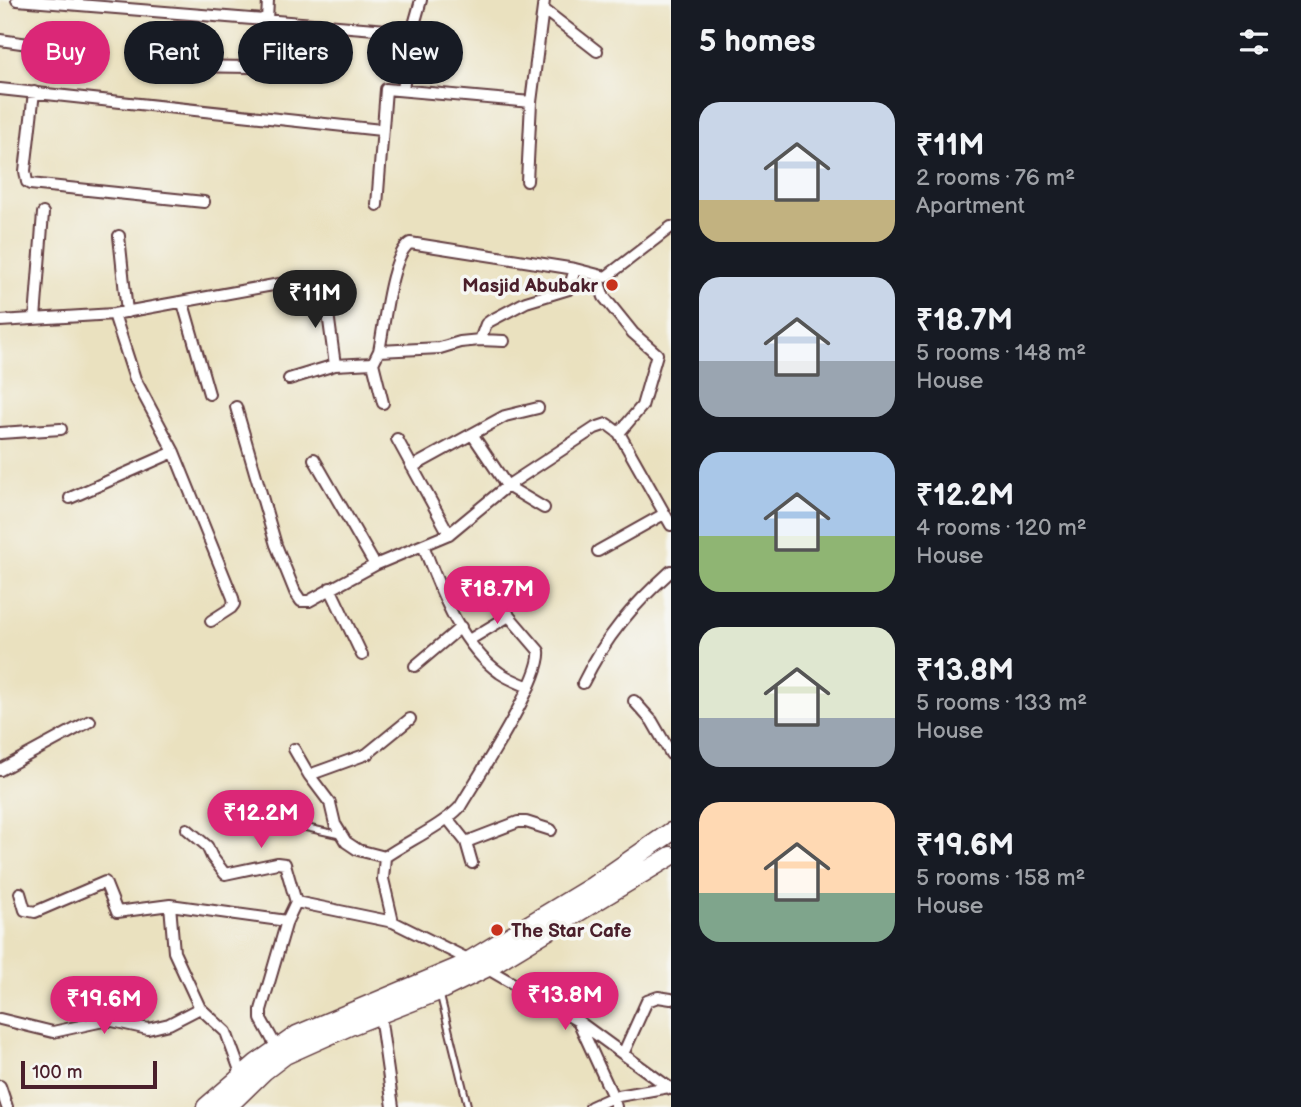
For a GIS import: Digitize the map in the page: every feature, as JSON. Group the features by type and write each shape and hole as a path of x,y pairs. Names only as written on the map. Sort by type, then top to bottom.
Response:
{"main road":[{"path":"231,1106 264,1071 285,1055 439,991 671,832"},
{"path":"206,1107 277,1048 297,1035 478,964 671,856"}],"street":[{"path":"17,0 367,28"},
{"path":"224,67 257,65 268,0"},
{"path":"415,21 421,0"},
{"path":"544,4 597,51"},
{"path":"527,181 531,102 544,4"},
{"path":"0,40 21,43"},
{"path":"403,89 404,84"},
{"path":"0,89 381,130"},
{"path":"377,205 386,89 531,102"},
{"path":"34,92 25,171 30,184 204,202"},
{"path":"36,319 43,213"},
{"path":"383,403 373,363 379,351 396,260 405,245 410,243 575,269 596,275 610,275 671,227"},
{"path":"119,236 127,312"},
{"path":"480,340 486,324 490,321 526,302 569,289 575,269"},
{"path":"596,275 604,297 633,334 657,354 642,406 619,433"},
{"path":"0,321 114,314 312,278 318,279 326,290 335,365"},
{"path":"183,303 209,394"},
{"path":"114,314 135,380 174,452 234,602 231,608 211,621"},
{"path":"379,351 440,348 480,340 504,341"},
{"path":"289,379 335,365 373,363"},
{"path":"236,407 276,545 301,601 375,565 449,534 507,486 595,428 607,424 619,433 671,524"},
{"path":"412,467 505,416 538,408"},
{"path":"0,433 61,429"},
{"path":"472,433 507,486 544,508"},
{"path":"397,439 449,534"},
{"path":"70,498 174,452"},
{"path":"314,459 375,565"},
{"path":"598,551 664,513"},
{"path":"422,545 461,627 478,654 495,669 529,687"},
{"path":"583,683 598,652 621,620 671,571"},
{"path":"393,922 383,879 385,857 460,807 529,687 538,661 539,650 509,616 496,582"},
{"path":"330,588 362,655"},
{"path":"468,640 509,616"},
{"path":"415,666 461,627"},
{"path":"634,701 652,721 671,754"},
{"path":"309,775 367,754 410,719"},
{"path":"0,770 90,721"},
{"path":"294,749 302,765 330,803 340,835 352,848 385,857"},
{"path":"447,818 466,842 472,863"},
{"path":"466,842 518,822 551,830"},
{"path":"187,829 207,846 225,874 277,863 285,864 296,902 287,922 261,1010 261,1019 277,1048"},
{"path":"20,893 25,910 35,912 105,882 117,912 170,905 234,912 287,922"},
{"path":"296,902 393,922 478,964 578,1021 670,1088"},
{"path":"170,905 174,952 200,1008 226,1032 242,1076"},
{"path":"623,1054 647,1001 658,997 671,999"},
{"path":"0,1019 53,1032 108,1020 148,1028 169,1024 200,1008"},
{"path":"380,1015 393,1107"},
{"path":"578,1021 614,1102"},
{"path":"0,1086 6,1107"},
{"path":"591,1107 670,1088"}],"lane":[{"path":"266,807 290,824 340,835"},
{"path":"439,991 468,1107"}],"place":[{"name":"Masjid Abubakr","path":"612,285"},
{"name":"The Star Cafe","path":"497,930"}]}
